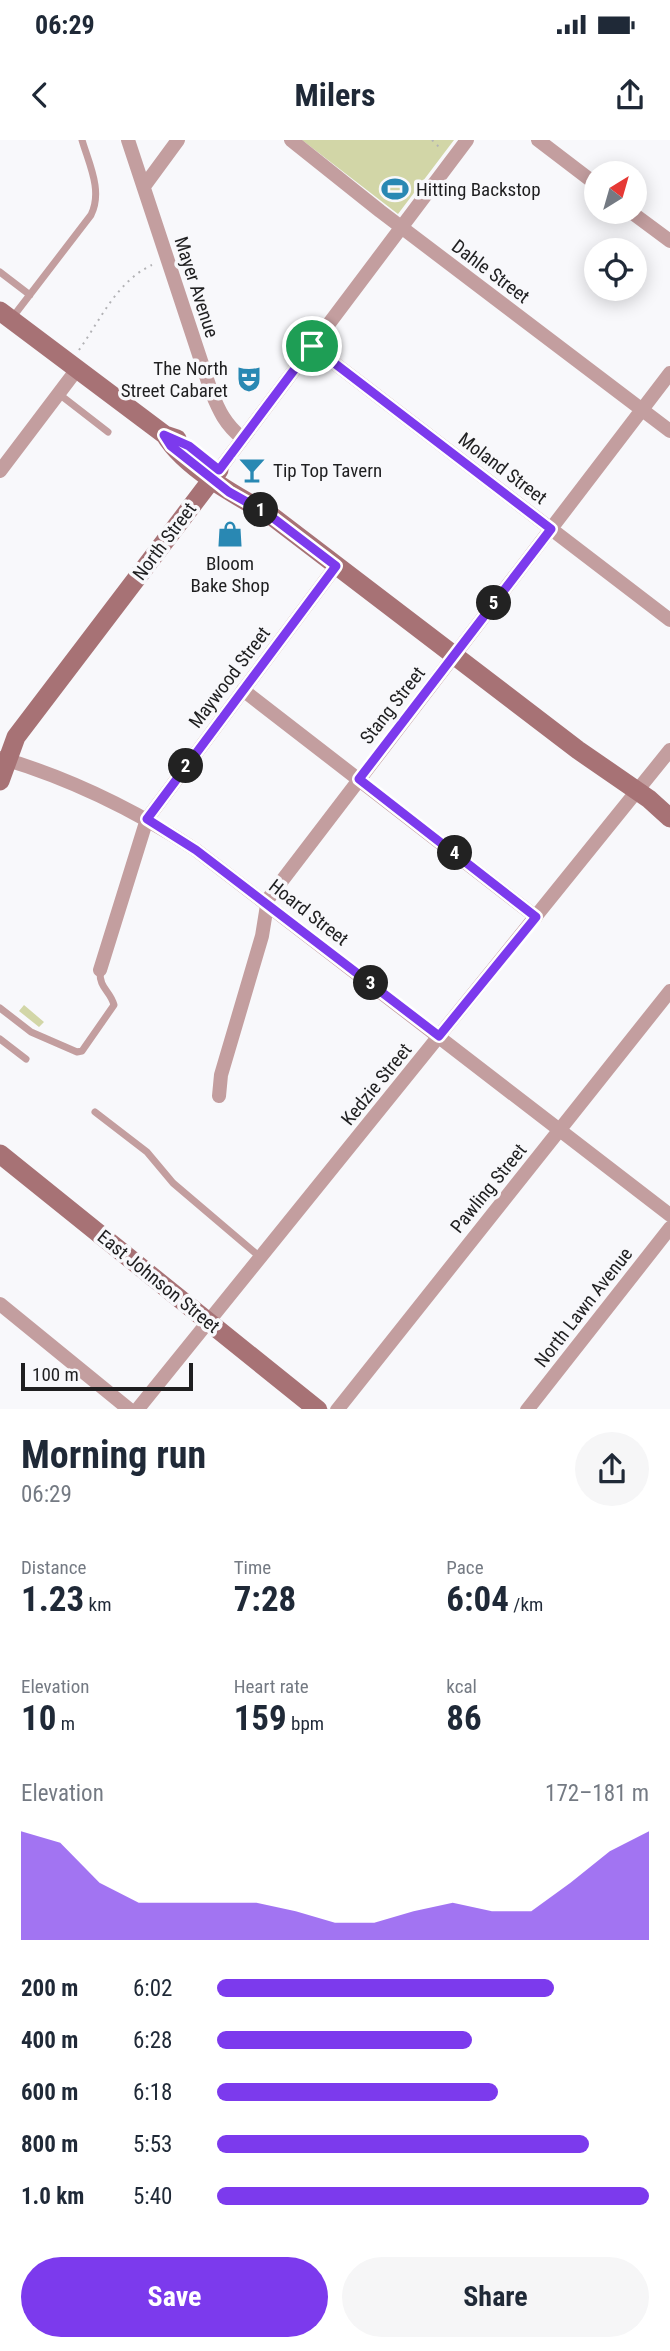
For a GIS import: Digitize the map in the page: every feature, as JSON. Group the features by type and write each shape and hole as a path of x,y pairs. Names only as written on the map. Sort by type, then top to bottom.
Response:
{"street":[{"name":"Mayer Avenue","path":"128,140 220,416 242,438"},
{"path":"145,186 178,140"},
{"name":"Dahle Street","path":"291,140 670,431"},
{"name":"North Street","path":"0,781 4,758 24,727 467,140"},
{"path":"538,140 584,175"},
{"path":"647,224 670,241"},
{"path":"6,315 78,359 164,435 171,446 215,474 237,498 268,514 454,655 578,750 608,781 670,818"},
{"name":"Moland Street","path":"312,346 670,620"},
{"path":"0,471 58,393 78,359"},
{"name":"Stang Street","path":"219,1096 221,1075 262,936 266,903 670,373"},
{"name":"Maywood Street","path":"100,970 147,819 336,566"},
{"path":"243,690 536,917"},
{"name":"Kedzie Street","path":"137,1409 670,750"},
{"name":"Hoard Street","path":"4,758 72,781 147,819 196,850 670,1215"},
{"path":"634,796 670,827"},
{"name":"Pawling Street","path":"337,1409 670,991"},
{"name":"East Johnson Street","path":"0,1154 318,1409"},
{"name":"North Lawn Avenue","path":"527,1409 670,1228"},
{"path":"0,1304 130,1409"}],"lane":[{"path":"6,315 30,295 97,204 96,189 82,140"},
{"path":"0,272 30,295"},
{"path":"58,393 108,432"},
{"path":"0,1008 31,1032 77,1052 82,1051 114,1005 99,980 100,970"},
{"path":"0,1039 26,1059"},
{"path":"95,1112 147,1152 173,1182 260,1257"}],"path":[{"path":"432,140 439,148"},
{"path":"78,359 101,315 131,277 152,265"}],"green space":[{"path":"302,140 454,140 398,214"},
{"path":"24,1005 44,1022 39,1027 19,1011"}],"place":[{"name":"Hitting Backstop","path":"395,189"},
{"name":"The North Street Cabaret","path":"249,379"},
{"name":"Tip Top Tavern","path":"252,470"},
{"name":"Bloom Bake Shop","path":"230,534"}],"route":[{"path":"312,346 551,529 359,779 536,917 439,1036 196,850 147,819 336,566 268,514 229,492 171,446 164,435 189,446 219,470 312,346"}]}
